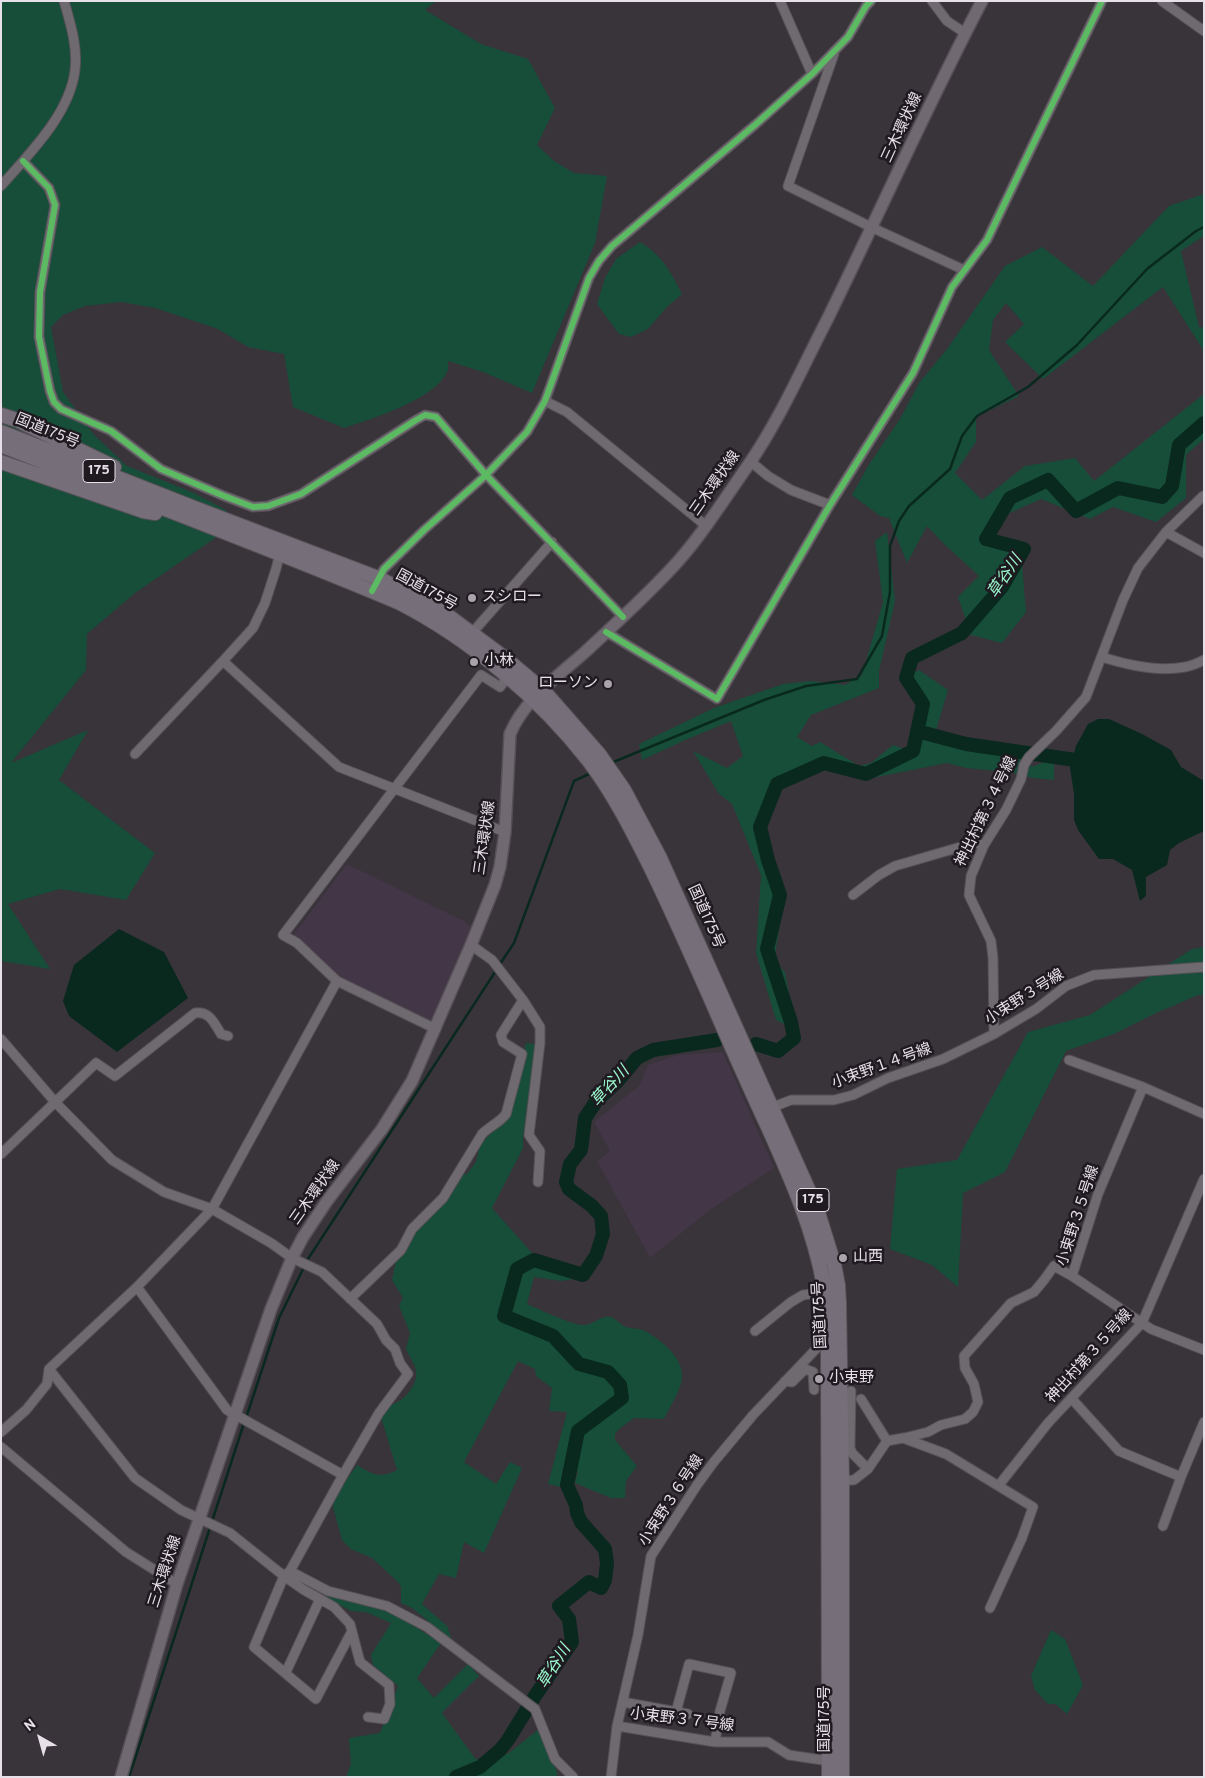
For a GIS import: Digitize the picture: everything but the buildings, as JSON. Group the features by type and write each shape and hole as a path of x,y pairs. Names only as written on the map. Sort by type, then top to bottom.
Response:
{"highway":[{"path":"1,415 17,420 160,489 195,515"},
{"name":"国道175号","path":"1,432 280,553 375,584 400,603 438,625 507,678 538,695"},
{"name":"国道175号","path":"1,445 195,515 433,606 472,633 538,695 563,730 590,762 633,832 767,1110 817,1209 834,1264 838,1285 829,1777"},
{"path":"1,462 144,511 195,515"},
{"name":"国道175号","path":"767,1110 814,1243 824,1292 835,1481 842,1777"}],"main road":[{"name":"三木環状線","path":"121,1777 177,1584 271,1310 292,1258 327,1201 382,1128 412,1081 436,1029 495,885 500,867 505,832 510,734 521,713 538,695 672,569 706,525 764,440 809,357 982,1"}],"street":[{"path":"1,186 60,114 71,88 75,69 75,55 64,1"},
{"path":"780,1 812,74"},
{"path":"375,584 384,569 424,530 486,475 527,432 546,400 589,278 599,261 630,229 756,124 812,74 848,37 866,6 871,1"},
{"path":"932,1 947,21 965,33"},
{"path":"606,632 718,699 830,505 912,373 952,287 987,240 1102,1"},
{"path":"1165,2 1204,31"},
{"path":"835,51 788,186 872,228 964,270"},
{"path":"23,161 50,188 55,205 40,292 39,337 50,391 54,402 61,409 111,431 161,469 253,507 268,506 301,494 425,416 436,417 486,475 623,617"},
{"path":"546,400 567,412 706,525"},
{"path":"750,461 768,476 791,490 830,505"},
{"name":"神出村第３４号線","path":"994,1034 991,941 969,895 971,876 984,845 1006,810 1021,779 1024,765 1086,696 1123,600 1138,568 1166,532 1203,496"},
{"path":"1166,532 1204,553"},
{"path":"472,633 552,542"},
{"path":"135,754 253,628 265,603 280,553"},
{"path":"1102,657 1116,661 1168,668 1187,667 1204,660"},
{"path":"223,662 340,767 505,832"},
{"path":"436,1029 337,982 297,943 283,935 481,675 500,687 507,678"},
{"path":"853,895 879,875 895,866 974,843 984,845"},
{"path":"471,944 492,960 523,1000 540,1027 540,1044 529,1135 540,1151 538,1182"},
{"name":"小束野３号線","path":"953,1054 994,1034 1036,1009 1066,986 1094,975 1204,967"},
{"path":"1,1432 26,1410 46,1384 49,1369 137,1287 212,1209 337,982"},
{"path":"350,1299 401,1250 412,1229 443,1198 482,1134 489,1126 500,1121 506,1114 522,1054 503,1042 501,1035 523,1000"},
{"path":"1,1154 96,1063 114,1076 195,1013 203,1012 210,1016 221,1034 228,1036"},
{"path":"1,1039 56,1102 112,1160 164,1192 212,1209 271,1243 292,1258 322,1272 377,1324 386,1340 395,1350 400,1363 408,1374 379,1413 287,1574 254,1647 316,1699 352,1631"},
{"name":"小束野１４号線","path":"767,1110 790,1100 834,1100 853,1095 888,1078 953,1054"},
{"path":"1069,1060 1204,1114"},
{"name":"小束野３５号線","path":"1143,1088 1098,1194 1072,1276 1151,1329 1204,1350"},
{"name":"神出村第３５号線","path":"999,1485 1048,1423 1142,1323 1204,1179"},
{"path":"835,1481 854,1480 868,1468 888,1441 966,1419 973,1412 978,1402 974,1384 965,1368 964,1356 1011,1302 1034,1292 1054,1266 1072,1276"},
{"path":"137,1287 227,1410 343,1475"},
{"path":"755,1331 791,1302 803,1296 824,1292"},
{"name":"小束野３６号線","path":"611,1777 618,1726 651,1556 713,1463 753,1415 785,1381 817,1348 828,1343"},
{"path":"49,1369 135,1478 181,1510 230,1533 320,1599 334,1607 350,1624 360,1662 389,1685 390,1704 384,1719 368,1717"},
{"path":"785,1381 792,1382 805,1369 813,1372 814,1390"},
{"path":"851,1391 850,1448 852,1453 868,1468"},
{"path":"861,1399 888,1441"},
{"path":"1072,1399 1119,1451 1180,1477"},
{"path":"1163,1526 1180,1477 1204,1422"},
{"path":"904,1438 946,1454 1033,1507 1019,1545 990,1608"},
{"path":"1,1447 126,1552 177,1584"},
{"path":"287,1574 328,1590 387,1606 427,1627 535,1709 555,1759 573,1777"},
{"path":"286,1672 320,1599"},
{"path":"676,1712 689,1664 732,1673 720,1711 715,1742"},
{"path":"623,1702 688,1714"},
{"name":"小束野３７号線","path":"618,1726 715,1742 768,1742 789,1755 829,1762"}],"shaded area":[{"path":"1,1 436,1 425,10 481,44 528,59 555,108 537,145 554,161 574,173 607,176 595,243 532,393 483,372 448,361 447,372 430,391 402,407 344,428 293,407 284,354 248,347 218,329 155,308 121,302 85,306 63,315 51,327 63,392 94,435 127,466 194,493 226,510 237,523 135,593 87,634 86,670 11,763 88,730 59,780 155,853 126,900 60,889 8,904 50,969 1,961"},
{"path":"1204,194 1204,236 1181,251 1199,327 1204,328 1204,351 1163,287 1043,379 1005,342 1024,324 1006,303 993,320 989,350 1019,396 976,417 976,442 955,473 982,500 1025,466 1075,458 1094,481 1204,394 1204,439 1186,455 1186,498 1156,522 1113,507 1090,519 1041,499 1005,515 986,544 1021,551 1026,612 1002,643 971,635 958,597 979,576 927,526 907,563 889,518 880,516 852,495 868,466 900,419 919,383 947,349 1005,266 1042,247 1093,286 1169,206"},
{"path":"640,242 655,253 670,271 682,294 666,308 648,329 631,337 619,334 597,304 605,278 616,259"},
{"path":"887,532 895,601 879,671 879,688 811,715 797,737 812,746 820,742 859,766 871,763 893,745 912,751 920,718 926,710 923,693 914,679 914,673 919,670 948,690 936,730 1019,754 1032,767 1054,758 1054,780 1033,778 1009,772 966,768 947,763 862,780 832,761 810,765 782,777 759,833 762,854 781,875 784,899 774,961 785,972 794,1020 788,1026 776,1020 756,953 761,875 732,804 719,794 693,751 727,768 743,756 731,721 642,760 639,744 714,708 783,684 811,681 845,685 862,675 883,602 875,541"},
{"path":"1098,719 1109,719 1171,750 1181,767 1204,781 1204,831 1179,843 1170,850 1167,865 1146,877 1146,896 1140,901 1132,870 1113,859 1099,859 1078,830 1074,820 1074,794 1070,768 1076,746 1088,724"},
{"path":"347,864 464,921 471,927 432,1023 346,985 291,938"},
{"path":"119,929 164,952 188,998 117,1052 69,1016 63,1001 74,965"},
{"path":"1204,947 1204,995 1198,995 1154,1014 1114,1034 1066,1051 1005,1172 963,1193 958,1287 932,1265 890,1249 897,1169 957,1160 1028,1032 1090,1015 1192,949"},
{"path":"526,1043 535,1044 523,1148 492,1208 532,1253 590,1271 586,1277 561,1281 534,1277 527,1304 576,1324 588,1324 609,1317 626,1327 645,1331 664,1344 675,1356 679,1362 682,1377 678,1392 664,1419 634,1418 615,1434 615,1440 637,1466 626,1481 625,1498 611,1498 575,1483 578,1471 563,1468 561,1487 548,1484 567,1412 549,1411 552,1388 536,1376 535,1369 518,1361 464,1462 496,1484 510,1462 522,1468 484,1553 464,1542 456,1578 439,1574 422,1604 447,1626 452,1640 412,1608 401,1603 401,1587 398,1582 372,1558 351,1549 342,1540 333,1507 335,1496 357,1465 367,1471 381,1475 397,1470 381,1417 388,1407 407,1394 414,1383 416,1371 406,1349 410,1333 399,1306 403,1298 392,1280 396,1261 415,1230 464,1173 466,1175 476,1162 480,1145 506,1120"},
{"path":"723,1052 774,1168 710,1210 650,1258 597,1161 610,1151 594,1122 639,1086 648,1065 678,1055"},
{"path":"312,1585 357,1603 391,1612 441,1643 417,1678 434,1698 468,1664 479,1676 442,1713 474,1757 485,1766 510,1752 539,1729 558,1774 555,1777 346,1777 351,1764 349,1738 380,1733 398,1686 373,1665 371,1655 391,1623 366,1612 351,1611 310,1589"},
{"path":"1051,1630 1065,1639 1083,1685 1067,1714 1055,1704 1048,1704 1035,1690 1031,1676"}],"waterway":[{"path":"611,763 764,700 806,686 857,679 882,636 890,592 890,546 899,521 909,506 950,469 962,436 977,416 1028,387 1077,345 1147,269 1196,231 1204,227"},
{"name":"草谷川","path":"756,1044 778,1051 794,1038 791,1022 767,949 780,895 768,860 760,827 777,784 824,763 866,774 913,751 923,704 906,678 912,658 962,633 1002,587 1024,549 986,539 1010,498 1048,480 1076,511 1118,488 1162,497 1172,486 1179,445 1204,423"},
{"name":"草谷川","path":"917,731 966,744 1082,761 1088,766"},
{"path":"500,964 514,943 574,781 591,773"},
{"path":"306,1262 497,969"},
{"name":"草谷川","path":"456,1777 480,1767 500,1750 572,1642 569,1619 559,1606 589,1582 601,1588 605,1580 607,1563 605,1549 581,1522 567,1485 578,1431 622,1398 620,1385 608,1372 579,1364 553,1336 504,1316 517,1269 534,1260 583,1275 596,1256 603,1234 601,1216 592,1206 569,1189 566,1182 570,1164 581,1150 585,1118 597,1100 617,1082 637,1058 653,1050 717,1040"},
{"path":"246,1418 279,1318 304,1267"},
{"path":"129,1777 244,1423"}],"cycle path":[{"path":"372,591 384,569 424,530 486,475 527,432 545,401 589,278 599,261 612,246 812,74 848,37 866,6 871,1"},
{"path":"606,632 717,699 830,505 913,373 952,287 987,240 1102,1"},
{"path":"23,161 49,188 55,205 40,292 39,337 50,391 54,402 61,409 111,431 161,469 253,507 268,506 301,494 416,420 425,415 436,417 486,475 623,617"}],"place":[{"name":"スシロー","path":"472,598"},
{"name":"小林","path":"474,662"},
{"name":"ローソン","path":"608,684"},
{"name":"山西","path":"843,1258"},
{"name":"小束野","path":"819,1379"}]}
